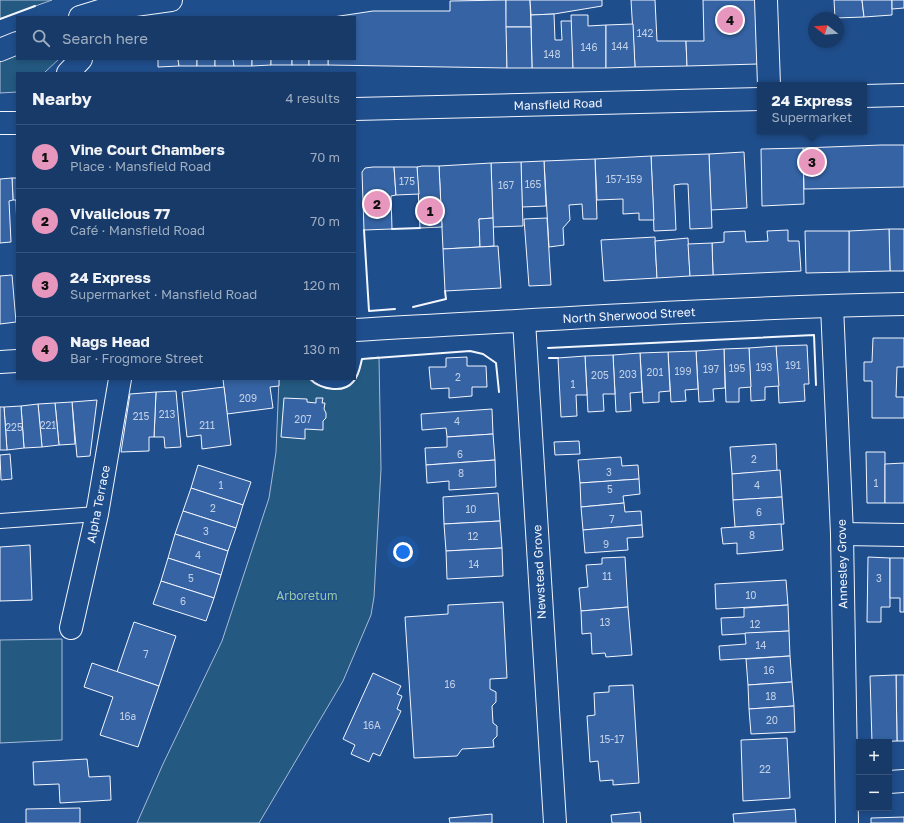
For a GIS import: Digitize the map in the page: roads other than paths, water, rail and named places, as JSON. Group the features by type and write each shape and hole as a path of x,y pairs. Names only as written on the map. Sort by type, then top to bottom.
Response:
{"main road":[{"path":"766,0 769,82"},
{"path":"83,16 106,8 129,8 168,1"},
{"path":"0,50 16,43"},
{"path":"69,72 79,60"},
{"path":"867,96 904,95"},
{"name":"Mansfield Road","path":"356,109 757,98"},
{"path":"0,123 16,123"},
{"name":"North Sherwood Street","path":"356,330 832,306 904,304"},
{"name":"Annesley Grove","path":"832,306 853,783 846,823"},
{"name":"Newstead Grove","path":"524,321 554,823"},
{"path":"0,362 16,361"},
{"name":"Alpha Terrace","path":"71,628 97,514 120,380"},
{"path":"842,534 904,535"},
{"path":"892,782 904,781"}],"lane":[{"path":"0,521 97,514"}],"place":[{"name":"Nags Head","path":"730,20"},
{"name":"24 Express","path":"812,162"},
{"name":"Vivalicious 77","path":"377,204"},
{"name":"Vine Court Chambers","path":"430,211"}],"park label":[{"name":"Arboretum","path":"307,595"}]}
